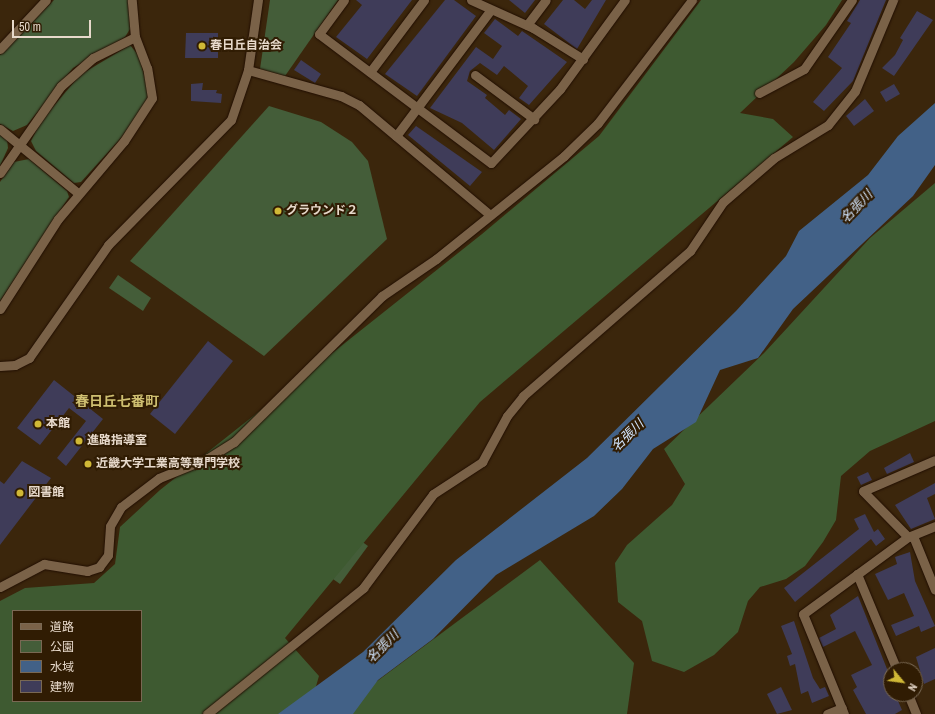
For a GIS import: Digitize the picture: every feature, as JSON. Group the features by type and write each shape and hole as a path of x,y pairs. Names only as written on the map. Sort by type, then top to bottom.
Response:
{"street":[{"path":"0,49 46,0"},
{"path":"0,309 78,193 124,141 152,98 147,68 135,37 132,0"},
{"path":"0,366 16,365 29,358 108,245 225,128 241,97 248,70 258,0"},
{"path":"344,0 320,34 491,163 534,119 583,59 625,0"},
{"path":"370,72 424,0"},
{"path":"471,0 490,11 527,25 583,59"},
{"path":"527,25 546,0"},
{"path":"0,587 44,564 88,571 99,567 108,555 110,526 120,507 159,478 208,458 234,442 382,296 490,216 564,156 598,123 692,0"},
{"path":"759,93 804,69 852,0"},
{"path":"207,714 363,588 433,494 482,462 507,416 523,396 690,251 729,198 774,158 828,125 855,91 893,0"},
{"path":"396,136 490,11"},
{"path":"0,173 56,92 77,71 93,58 135,37"},
{"path":"248,70 341,96 359,105 490,216"},
{"path":"475,75 534,119"},
{"path":"0,128 20,143 78,193"},
{"path":"935,460 863,491 910,536 935,590"},
{"path":"827,714 843,711 803,614 910,536 935,526"},
{"path":"857,574 895,662"},
{"path":"911,702 916,714"}],"green space":[{"path":"54,0 128,0 130,29 125,37 73,68 27,125 13,131 0,124 0,55"},
{"path":"270,0 338,0 285,76 260,69"},
{"path":"701,0 842,0 826,25 794,62 740,113 773,119 793,137 480,402 285,638 319,676 308,714 0,714 0,601 25,588 94,583 115,564 120,527 160,490 482,234 599,136"},
{"path":"130,45 139,56 148,90 147,101 121,138 81,182 74,183 36,151 31,141 41,121 80,75"},
{"name":"グラウンド２","path":"269,106 321,122 352,142 368,161 387,239 264,356 130,261"},
{"path":"0,134 7,139 8,148 0,166"},
{"path":"29,159 67,191 69,197 0,301 0,182 14,162"},
{"path":"935,183 935,421 870,451 841,476 836,520 823,542 805,566 786,579 760,587 748,601 738,632 714,655 684,672 652,661 642,621 618,602 615,563 627,545 672,505 685,484 664,449 765,352 870,238"},
{"path":"118,275 151,298 143,311 109,288"},
{"path":"342,527 368,546 340,584 323,572"},
{"path":"540,560 634,663 627,714 333,714"}],"water":[{"name":"名張川","path":"935,103 935,165 913,196 793,309 758,358 720,370 696,422 653,449 622,489 594,516 496,575 433,639 378,680 353,714 278,714 363,652 456,560 587,458 736,311 786,256 799,231 868,175 898,136"}],"building":[{"path":"356,0 412,0 367,59 336,37 362,5"},
{"path":"445,0 454,0 476,16 417,96 385,74"},
{"path":"509,0 535,0 525,13"},
{"path":"563,0 574,0 585,9 592,0 606,0 577,49 544,24"},
{"path":"860,0 886,0 853,81 824,111 813,102 842,68 828,57 851,23 847,21"},
{"path":"917,11 933,20 894,76 882,68 895,55 903,40 900,38"},
{"path":"495,19 518,36 522,31 567,62 529,105 519,98 528,86 504,66 497,75 480,63 470,71 467,81 487,95 485,98 505,115 509,110 521,119 494,150 462,123 430,108 476,47 493,59 502,46 484,33"},
{"name":"春日丘自治会","path":"186,33 218,33 218,58 185,58"},
{"path":"301,60 321,74 315,83 294,70"},
{"path":"203,83 202,90 217,90 216,93 222,94 221,103 191,101 191,84"},
{"path":"894,84 900,94 886,102 880,92"},
{"path":"865,99 874,111 854,126 846,116"},
{"path":"416,126 482,172 470,186 408,135"},
{"path":"208,341 233,361 175,434 150,414"},
{"name":"本館","path":"54,380 103,419 66,466 57,458 86,421 69,408 40,445 17,428"},
{"path":"910,453 914,462 887,474 884,468"},
{"name":"図書館","path":"22,461 51,478 0,545 0,481 4,484"},
{"path":"868,472 872,480 861,485 857,477"},
{"path":"935,483 935,494 927,498 935,519 911,529 895,505"},
{"path":"865,514 874,532 878,529 885,539 876,546 871,539 795,602 784,588 859,529 854,519"},
{"path":"910,552 915,581 935,626 921,632 919,626 896,636 891,625 914,616 904,593 888,600 875,574 897,564 895,557"},
{"path":"858,596 884,662 883,662 883,702 898,702 902,710 895,714 866,714 853,690 857,687 851,675 872,665 855,631 823,647 819,638 836,629 830,615"},
{"path":"794,621 813,678 820,689 825,687 829,696 812,703 808,691 801,694 795,664 790,666 787,656 792,654 781,626"},
{"path":"935,648 935,679 924,684 923,662 917,662 916,657"},
{"path":"781,687 792,710 777,714 767,694"}],"place":[{"name":"春日丘自治会","path":"202,46"},
{"name":"グラウンド２","path":"278,211"},
{"name":"本館","path":"38,424"},
{"name":"進路指導室","path":"79,441"},
{"name":"近畿大学工業高等専門学校","path":"88,464"},
{"name":"図書館","path":"20,493"}],"district":[{"name":"春日丘七番町","path":"117,401"}]}
